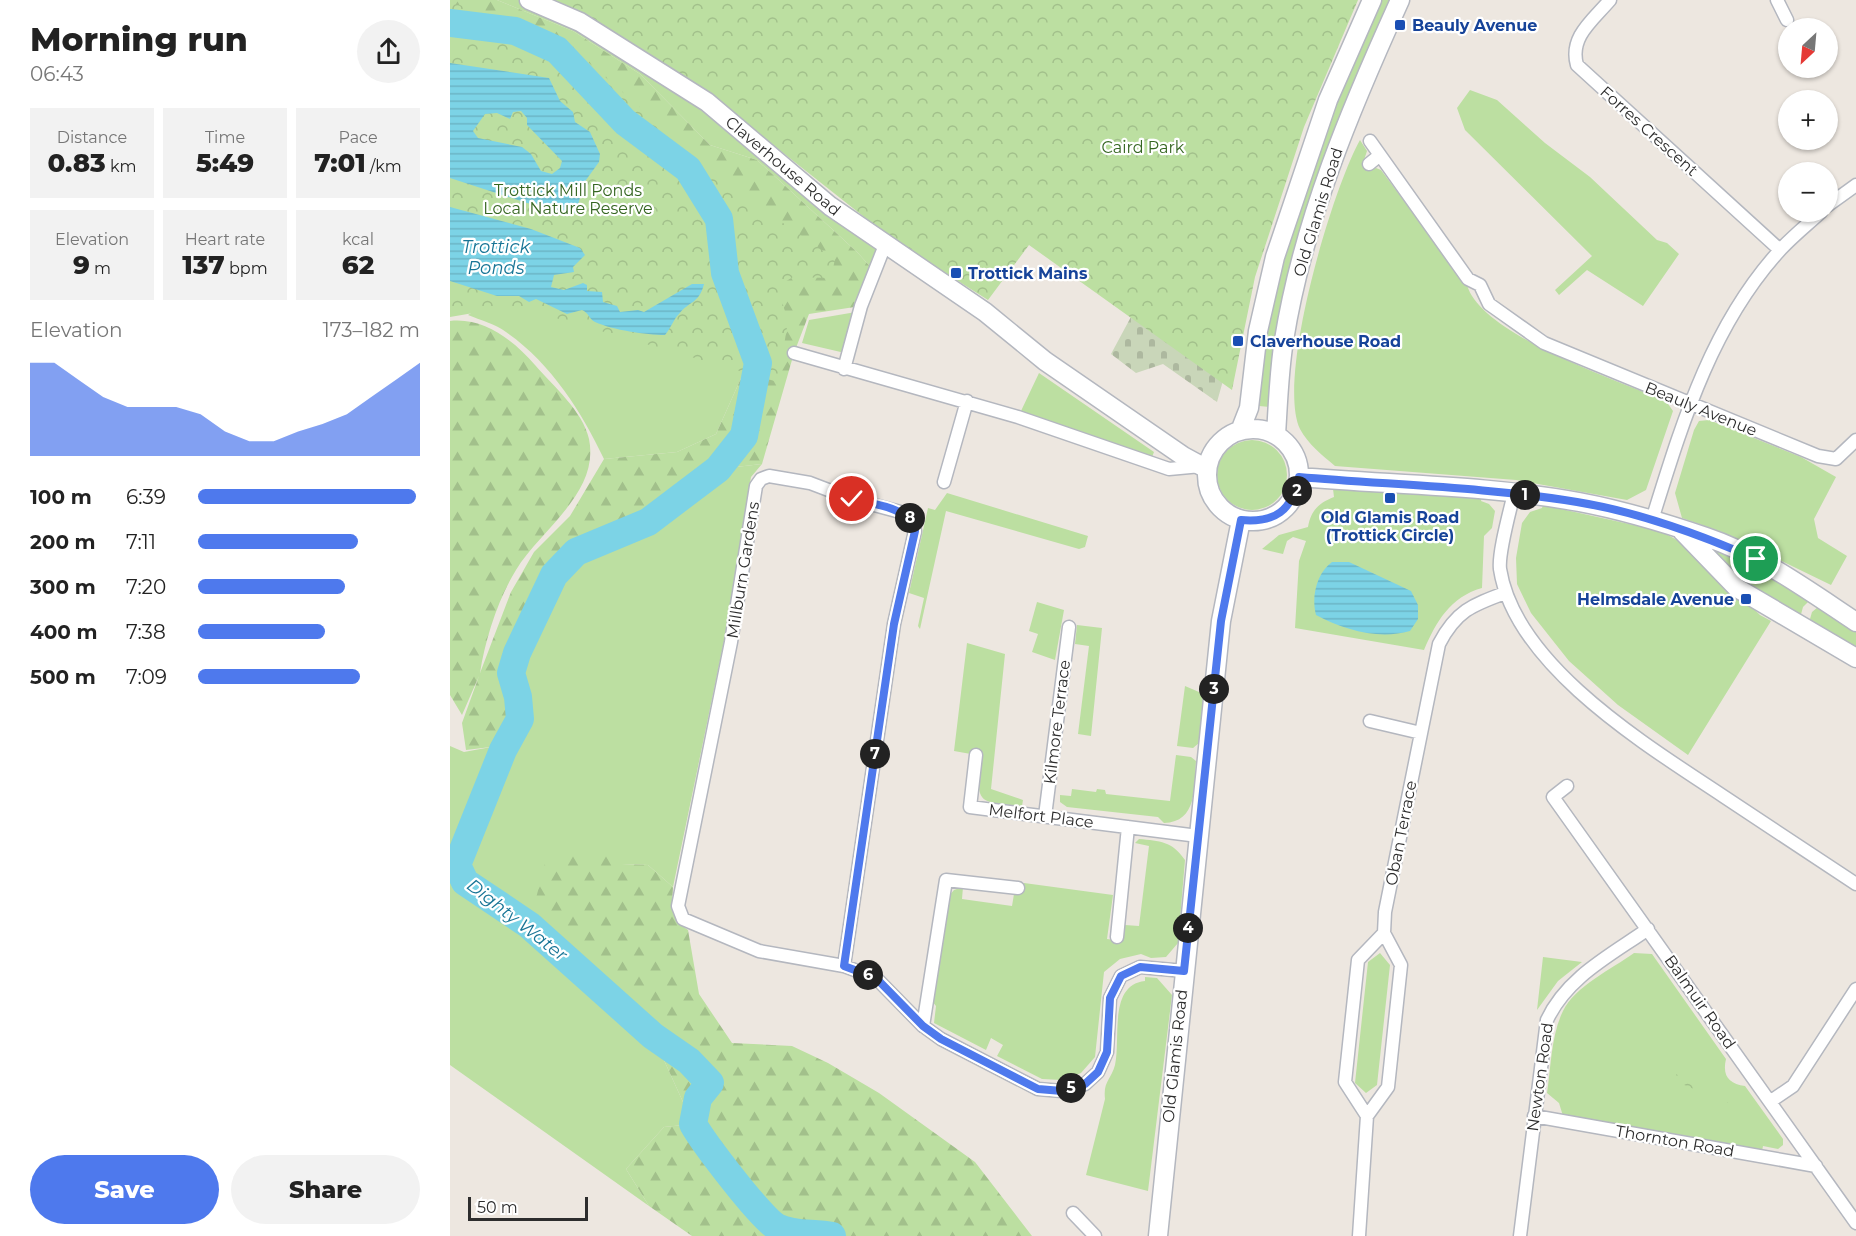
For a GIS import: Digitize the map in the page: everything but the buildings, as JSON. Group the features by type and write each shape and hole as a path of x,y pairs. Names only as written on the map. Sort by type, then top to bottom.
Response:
{"street":[{"name":"Claverhouse Road","path":"529,0 580,22 706,102 830,206 985,312 1045,361 1183,456 1204,467"},
{"name":"Old Glamis Road","path":"1240,431 1249,408 1258,331 1275,257 1328,100 1372,0"},
{"name":"Old Glamis Road","path":"1276,435 1284,340 1301,264 1351,110 1400,0"},
{"name":"Forres Crescent","path":"1610,0 1577,37 1573,52 1577,65 1780,250"},
{"path":"1777,0 1786,18"},
{"name":"Beauly Avenue","path":"1370,141 1468,279 1480,285 1489,304 1505,318 1544,343 1818,456 1836,459 1856,440"},
{"path":"1369,164 1380,155"},
{"path":"1838,198 1856,185"},
{"path":"1652,520 1689,404 1711,352 1738,307 1780,250 1810,222"},
{"path":"844,369 861,306 885,245"},
{"path":"794,353 844,369 967,401 1168,469 1204,467"},
{"path":"944,482 967,401"},
{"path":"1258,429 1276,435 1288,445 1297,460 1299,477 1296,493 1287,507 1274,517 1259,522 1241,520 1226,514 1215,503 1208,490 1204,467 1218,445 1240,431 1258,429"},
{"name":"Millburn Gardens","path":"844,966 894,624 915,531 912,520 904,513 852,499 810,483 769,476 760,479 756,486 731,642 678,906 682,919 759,951 844,966 876,978 923,1026 941,1039 1038,1089 1062,1091 1085,1084 1098,1072 1107,1052 1110,998 1121,976 1140,967 1184,971"},
{"path":"1299,477 1514,493 1580,502 1652,520 1706,537 1756,559 1856,622"},
{"path":"1514,493 1499,566 1505,593 1521,625 1588,700 1618,725 1856,884"},
{"name":"Old Glamis Road","path":"1158,1236 1221,621 1241,520"},
{"path":"1682,531 1737,588 1806,626 1856,658"},
{"name":"Oban Terrace","path":"1384,933 1439,644 1457,615 1472,605 1505,593"},
{"path":"1806,626 1808,609 1821,598"},
{"name":"Kilmore Terrace","path":"1045,816 1069,627"},
{"path":"1370,722 1421,733"},
{"name":"Melfort Place","path":"976,755 970,807 1198,836"},
{"name":"Balmuir Road","path":"1568,786 1553,796 1856,1222"},
{"path":"1117,938 1128,827"},
{"path":"923,1026 946,880 1018,888"},
{"name":"Newton Road","path":"1520,1236 1547,1020 1555,1002 1569,986 1648,929"},
{"path":"1359,1236 1367,1116 1388,1087 1401,965 1384,933 1358,960 1345,1082 1367,1116"},
{"path":"1771,1101 1793,1086 1856,989"},
{"name":"Thornton Road","path":"1534,1116 1816,1166"},
{"path":"1073,1213 1095,1236"}],"green space":[{"path":"450,0 497,0 573,31 640,74 710,145 757,160 858,253 875,272 861,306 809,314 794,353 762,464 718,469 648,522 576,552 554,575 517,652 511,673 518,697 520,719 491,747 466,750 462,723 479,676 462,715 450,695 450,321 475,323 486,327 518,347 574,409 589,439 590,458 586,477 566,510 526,555 509,581 493,620 480,673 511,592 534,552 570,516 604,459 677,452 716,434 746,367 450,57"},
{"path":"497,0 529,0 707,102 885,245 875,272 858,253 757,160 710,145 640,74 573,31"},
{"name":"Caird Park","path":"547,0 1358,0 1304,127 1255,277 1232,390 1029,245 988,300 892,239 706,92"},
{"path":"1380,0 1392,0 1363,64 1313,194 1289,279 1270,407 1259,406 1265,333 1283,261 1323,132"},
{"name":"Trottick Mill Ponds Local Nature Reserve","path":"450,3 500,14 566,43 734,189 835,259 831,278 793,277 783,283 780,295 788,321 778,382 514,306 450,317"},
{"path":"1470,90 1497,100 1545,143 1590,177 1657,240 1667,243 1679,254 1643,306 1587,270 1559,295 1555,290 1592,256 1465,130 1457,108"},
{"path":"1360,140 1367,151 1364,160 1371,170 1376,168 1381,170 1467,285 1478,304 1497,321 1554,354 1666,401 1673,411 1646,490 1627,500 1516,480 1335,466 1307,440 1300,429 1295,404 1295,369 1301,328 1322,240 1335,199"},
{"path":"450,178 746,367 716,434 677,452 604,459 575,406 537,358 502,329 468,315 497,296"},
{"path":"1181,224 1258,256 1217,402 1163,364 1136,373 1111,354"},
{"path":"856,312 845,353 802,343 809,320"},
{"path":"1039,373 1154,452 1152,457 1021,411"},
{"path":"1709,420 1801,457 1836,477 1814,519 1818,538 1847,556 1831,585 1722,532 1682,518 1675,493 1694,430 1699,421"},
{"path":"1259,440 1272,446 1281,455 1285,461 1287,475 1285,489 1277,500 1266,508 1245,510 1227,500 1219,489 1217,468 1227,450 1238,442"},
{"path":"762,464 751,477 724,641 673,887 648,865 622,864 529,925 653,1036 693,1124 664,1127 626,1169 649,1206 450,1065 450,746 464,752 491,747 518,697 511,673 517,653 554,575 576,552 605,539 686,493 718,469"},
{"path":"1333,489 1482,497 1481,501 1489,504 1495,511 1492,528 1484,536 1482,588 1471,592 1453,604 1439,620 1424,650 1295,628 1299,561 1306,541 1293,537 1287,541 1283,554 1262,549 1279,535 1308,527 1316,508 1334,497"},
{"path":"947,493 1088,536 1085,547 1079,549 946,511 920,629 918,626 924,598 909,593 928,508 935,510"},
{"path":"1543,505 1661,531 1691,548 1760,615 1771,621 1688,755 1618,705 1569,661 1531,613 1517,584 1516,558 1522,523 1530,512 1542,508"},
{"path":"1704,541 1811,599 1803,607 1800,618 1743,586"},
{"path":"1037,602 1064,610 1055,660 1032,652 1038,634 1029,631"},
{"path":"1818,607 1856,627 1856,653 1813,625 1810,619 1812,612"},
{"path":"1077,625 1102,628 1091,736 1078,734 1089,646 1075,644"},
{"path":"967,643 1005,654 991,789 1023,800 1022,806 995,803 982,797 979,783 982,756 954,751"},
{"path":"1185,686 1199,692 1203,699 1199,743 1193,748 1177,746"},
{"path":"1176,755 1191,757 1196,761 1194,791 1189,810 1175,821 1164,823 1158,817 1067,807 1060,802 1060,795 1071,796 1072,789 1096,792 1097,789 1105,790 1106,794 1170,801"},
{"path":"1139,839 1165,843 1175,849 1185,860 1178,943 1166,957 1151,958 1141,954 1120,959 1104,972 1095,1057 1081,1073 1062,1080 1042,1079 997,1056 1003,1045 991,1038 986,1050 934,1023 936,1006 932,1001 948,897 954,890 963,887 962,899 1012,906 1014,894 1024,883 1113,895 1107,939 1122,941 1125,925 1139,926 1149,846 1135,843"},
{"path":"613,854 622,864 648,865 673,887 673,912 678,921 688,930 699,994 732,1043 792,1046 828,1063 879,1093 975,1162 1032,1236 692,1236 649,1206 626,1169 664,1127 693,1124 653,1036 529,925 547,856"},
{"path":"1380,953 1390,965 1377,1085 1366,1093 1355,1083 1368,962"},
{"path":"1634,953 1652,954 1726,1059 1725,1070 1728,1078 1745,1086 1783,1139 1783,1145 1778,1149 1763,1146 1762,1151 1563,1116 1559,1103 1547,1093 1559,1020 1576,994"},
{"path":"1543,957 1582,962 1558,981 1537,1010"},
{"path":"1145,977 1157,978 1172,995 1148,1191 1086,1175 1105,1099 1106,1084 1115,1065 1118,1014 1121,1002 1126,992 1133,985 1145,981"},
{"path":"1673,1073 1717,1091 1730,1105 1725,1109 1713,1097 1670,1079"}],"water":[{"name":"Trottick Ponds","path":"450,63 549,78 560,101 573,112 575,122 590,132 600,154 599,162 586,180 575,213 527,203 450,178","holes":["521,111 527,118 527,125 562,161 560,168 552,174 541,171 531,154 522,147 478,138 473,131 485,114 497,113 510,119 513,112"]},
{"name":"Trottick Ponds","path":"450,207 531,229 580,248 585,255 573,267 574,272 554,275 551,287 564,290 583,283 587,285 587,291 602,292 603,302 617,306 620,312 638,310 644,312 692,284 704,284 699,295 677,316 665,335 639,333 611,327 595,322 582,310 567,314 536,299 529,302 519,296 497,296 450,281"},
{"path":"1332,562 1349,562 1411,591 1418,605 1418,619 1410,631 1398,634 1362,632 1316,615 1314,600 1319,579 1322,572"}],"waterway":[{"name":"Dighty Water","path":"450,23 515,31 557,50 625,122 688,169 719,219 725,273 758,363 744,436 718,469 648,522 576,552 554,575 517,653 511,673 518,697 520,719 503,750 457,865 465,882 529,925 653,1036 689,1061 710,1083 698,1098 693,1124 733,1180 769,1221 790,1232 832,1236"}],"place":[{"name":"Beauly Avenue","path":"1400,25"},
{"name":"Trottick Mains","path":"956,273"},
{"name":"Claverhouse Road","path":"1238,341"},
{"name":"Old Glamis Road (Trottick Circle)","path":"1390,498"},
{"name":"Helmsdale Avenue","path":"1746,599"}],"route":[{"path":"852,499 904,513 912,520 915,531 894,624 844,966 876,978 923,1026 941,1039 1038,1089 1062,1091 1085,1084 1098,1072 1107,1052 1110,998 1121,976 1140,967 1184,971 1221,621 1241,520 1259,522 1274,517 1287,507 1296,493 1299,477 1458,488 1580,502 1652,520 1706,537 1756,559"}]}
